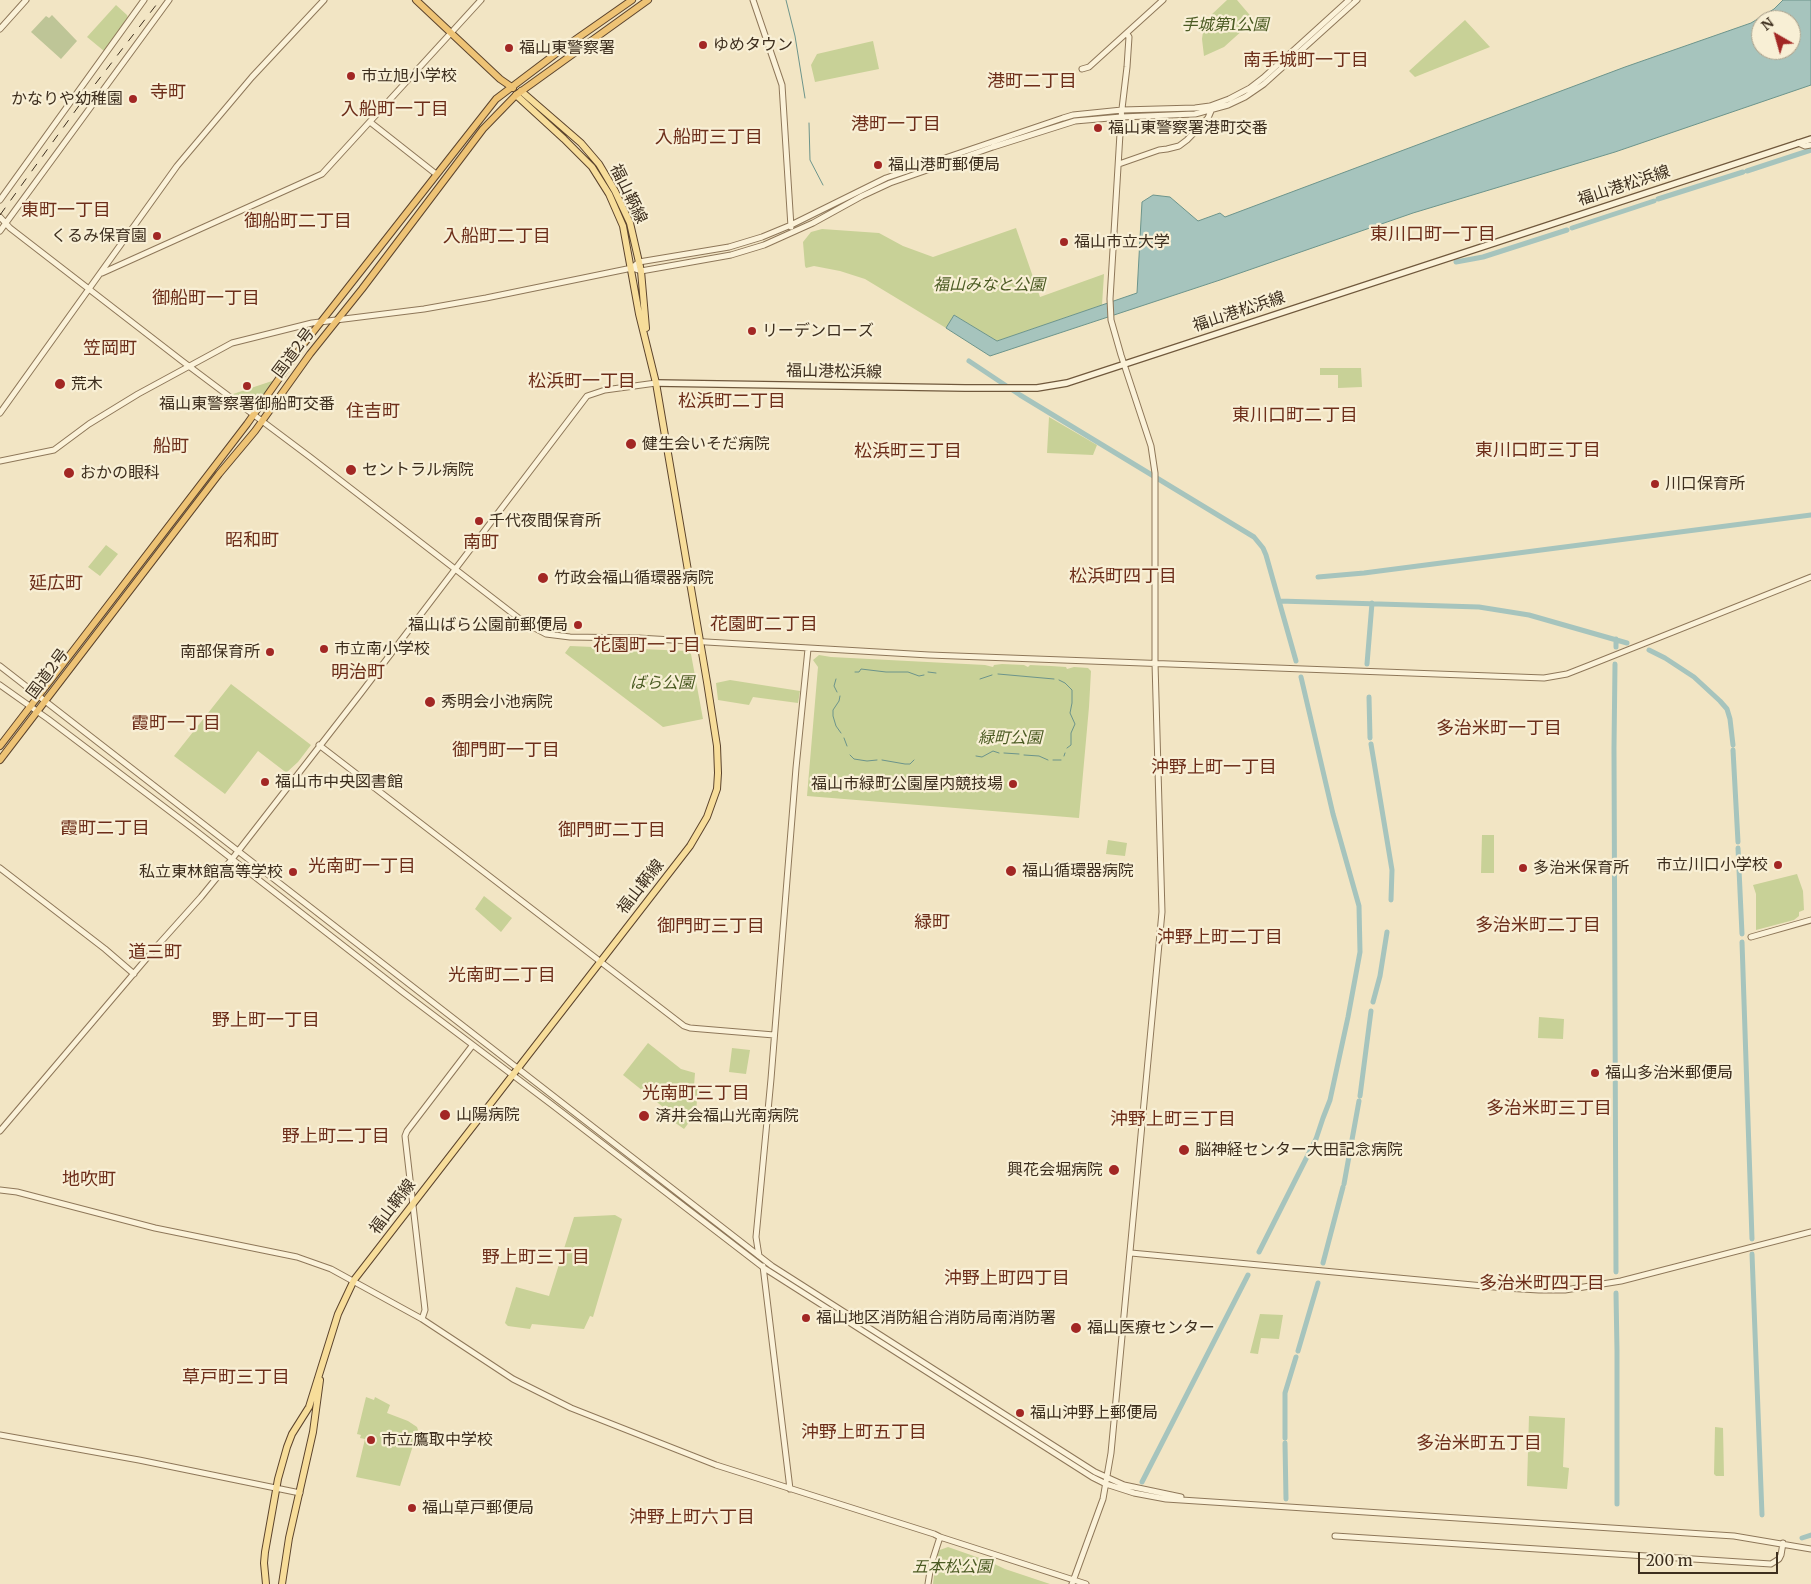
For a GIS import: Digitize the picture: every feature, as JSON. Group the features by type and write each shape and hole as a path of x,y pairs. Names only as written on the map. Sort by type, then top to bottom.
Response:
{"highway":[{"path":"416,0 518,93"},
{"name":"国道2号","path":"0,746 253,415 321,322 490,106 510,86 632,0"},
{"name":"国道2号","path":"0,760 262,421 336,320 483,129 518,93 648,0"}],"main road":[{"name":"福山鞆線","path":"518,93 581,143 598,164 615,191 630,223 641,271 647,342"},
{"name":"福山鞆線","path":"266,1584 265,1557 277,1487 290,1439 309,1407 338,1314 354,1280 690,846 707,817 715,796 718,773 717,746 656,382 639,314 623,226 609,194 592,168 518,93"},
{"name":"福山港松浜線","path":"656,382 1000,388 1037,388 1067,384 1811,139"},
{"name":"福山鞆線","path":"282,1584 289,1538 312,1432 322,1366"}],"street":[{"path":"0,29 26,0"},
{"path":"0,200 144,0"},
{"path":"0,231 169,0"},
{"path":"0,413 177,166 265,63 324,0"},
{"path":"102,273 318,176 326,170 482,0"},
{"path":"753,0 782,86 791,233"},
{"path":"1082,69 1089,67 1164,0"},
{"path":"0,461 54,450 89,424 138,394 232,343 312,323 424,309 486,298 632,268 639,262 729,247 762,237 791,225 859,191 906,171 1073,115 1122,110 1210,106 1250,88 1349,0"},
{"path":"632,268 641,271 731,255 764,245 824,218 862,196 916,174 1075,121 1195,114 1211,111 1252,94 1357,0"},
{"path":"1073,1583 1103,1499 1112,1453 1162,912 1155,662 1155,473 1151,446 1111,320 1110,300 1121,117 1129,37 1127,34"},
{"path":"1119,164 1159,150 1180,146 1208,118 1211,111"},
{"path":"370,122 436,174"},
{"path":"1798,143 1805,146 1811,145"},
{"path":"0,217 253,415 525,623 546,634 570,637 638,638 808,649 1544,678 1567,674 1597,663 1811,577"},
{"path":"0,1131 232,859 587,396 605,390 656,382"},
{"path":"790,1489 764,1268 759,1255 756,1237 808,649"},
{"path":"0,666 772,1266 1095,1472 1124,1485 1196,1500"},
{"path":"0,685 232,859 472,1046 512,1074 764,1268 1084,1472 1106,1484 1158,1498 1734,1536 1811,1549"},
{"path":"319,745 601,960 639,993 684,1026 774,1035"},
{"path":"0,868 105,949 134,974"},
{"path":"1751,937 1811,920"},
{"path":"422,1319 425,1310 406,1136 407,1131 472,1046"},
{"path":"0,1190 17,1192 155,1228 297,1257 331,1268 422,1319 513,1380 571,1408 716,1465 934,1534 1073,1583 1086,1584"},
{"path":"1131,1252 1505,1288 1565,1290 1621,1281 1811,1232"},
{"path":"0,1435 300,1492"},
{"path":"1335,1536 1771,1564 1781,1556 1783,1543"},
{"path":"928,1584 940,1537"}],"green space":[{"name":"手城第1公園","path":"1227,0 1237,0 1254,20 1224,47 1204,56 1202,39 1204,25 1210,16"},
{"path":"116,5 128,18 104,51 87,37"},
{"path":"52,15 77,41 61,59 31,32 46,16 49,18"},
{"path":"1465,20 1490,47 1415,77 1409,71"},
{"path":"873,41 879,69 815,82 811,65 817,54"},
{"name":"福山みなと公園","path":"1016,228 1040,297 1104,274 1102,305 997,341 954,315 946,328 865,279 840,271 814,266 806,268 805,266 803,242 811,232 822,229 879,233 903,246 933,257"},
{"path":"1320,368 1361,368 1362,387 1338,388 1338,375 1320,375"},
{"path":"275,380 252,410 233,394"},
{"path":"1049,417 1097,445 1093,455 1047,453"},
{"path":"106,545 118,554 100,576 88,567"},
{"name":"ばら公園","path":"570,646 688,651 691,654 703,719 663,727 565,653"},
{"name":"緑町公園","path":"819,655 993,667 994,665 1002,664 1024,665 1028,667 1030,665 1066,667 1067,669 1074,667 1088,668 1091,671 1089,707 1079,818 807,796 818,667 813,660"},
{"path":"730,680 800,691 798,703 753,697 749,705 718,700 716,683"},
{"path":"231,684 311,745 298,762 287,772 288,774 258,751 225,794 174,756"},
{"path":"1482,835 1494,835 1494,873 1481,873"},
{"path":"1108,840 1127,843 1125,856 1106,854"},
{"path":"1797,874 1803,891 1804,910 1799,912 1799,916 1794,920 1756,930 1756,894 1753,885"},
{"path":"484,896 512,918 501,932 475,909"},
{"path":"1539,1017 1564,1019 1563,1039 1538,1038"},
{"path":"648,1043 681,1069 695,1073 694,1086 698,1087 696,1113 684,1129 660,1112 663,1107 623,1075"},
{"path":"732,1048 750,1050 746,1074 729,1072"},
{"path":"615,1215 622,1219 593,1317 590,1316 584,1329 532,1324 530,1329 508,1326 505,1323 516,1287 549,1296 574,1217"},
{"path":"1260,1314 1283,1315 1279,1339 1261,1338 1258,1354 1250,1353"},
{"path":"366,1397 374,1400 375,1397 390,1405 387,1413 408,1421 417,1427 418,1430 400,1486 356,1477 365,1439 360,1438 361,1435 357,1434"},
{"path":"1529,1416 1565,1418 1563,1467 1569,1468 1567,1489 1527,1486"},
{"path":"1715,1427 1723,1428 1724,1476 1716,1476 1714,1474"},
{"name":"五本松公園","path":"948,1547 1050,1584 933,1584 937,1551"}],"water":[{"path":"1783,0 1811,0 1811,85 1615,152 1413,213 1220,280 990,356 946,328 954,315 997,341 1137,293 1142,202 1153,195 1170,197 1198,221 1220,213 1225,217 1625,67 1751,23 1751,60 1801,60 1801,10 1772,10"}],"waterway":[{"path":"786,0 795,36 805,98"},
{"path":"809,123 810,160 823,185"},
{"path":"1747,171 1811,150"},
{"path":"1658,199 1743,172"},
{"path":"1572,228 1654,201"},
{"path":"1456,262 1483,257 1567,230"},
{"path":"969,361 1020,395 1254,537 1266,555 1296,661"},
{"path":"1318,577 1364,573 1811,515"},
{"path":"1279,601 1479,607 1529,615 1627,643"},
{"path":"1367,664 1372,603"},
{"path":"1616,639 1616,647"},
{"path":"1649,650 1694,677 1720,701 1727,709 1730,719 1733,745"},
{"path":"1615,664 1616,1272"},
{"path":"855,672 859,672 861,669 924,675"},
{"path":"928,672 936,673"},
{"path":"998,674 1054,679"},
{"path":"980,679 992,675"},
{"path":"1259,1252 1316,1139 1330,1100 1360,952 1359,906 1333,814 1301,677"},
{"path":"836,679 834,686 837,692"},
{"path":"1059,680 1072,690 1070,713 1075,724 1071,733 1071,745 1067,748"},
{"path":"840,696 833,710 833,716 836,726 841,733"},
{"path":"1369,697 1370,738"},
{"path":"844,738 847,746"},
{"path":"1371,744 1392,870 1391,900"},
{"path":"1733,750 1738,842"},
{"path":"976,756 982,757 993,751 999,753"},
{"path":"1004,753 1019,754"},
{"path":"850,755 854,759 877,760"},
{"path":"1024,755 1039,756 1048,760"},
{"path":"882,760 905,764 910,764 914,760"},
{"path":"1053,760 1061,760"},
{"path":"1738,848 1742,934"},
{"path":"1373,1002 1380,976 1387,932"},
{"path":"1742,942 1752,1239"},
{"path":"1360,1096 1371,1011"},
{"path":"1344,1184 1359,1101"},
{"path":"1323,1263 1343,1187"},
{"path":"1752,1254 1762,1515"},
{"path":"1142,1482 1248,1275"},
{"path":"1298,1351 1318,1283"},
{"path":"1616,1293 1617,1504"},
{"path":"1285,1438 1285,1393 1296,1357"},
{"path":"1285,1443 1286,1499"},
{"path":"1802,1538 1811,1535"}],"railway":[{"path":"0,215 86,96 160,0"}],"place":[{"name":"ゆめタウン","path":"703,45"},
{"name":"福山東警察署","path":"509,48"},
{"name":"市立旭小学校","path":"351,76"},
{"name":"かなりや幼稚園","path":"133,99"},
{"name":"福山東警察署港町交番","path":"1098,128"},
{"name":"福山港町郵便局","path":"878,165"},
{"name":"くるみ保育園","path":"157,236"},
{"name":"福山市立大学","path":"1064,242"},
{"name":"リーデンローズ","path":"752,331"},
{"name":"荒木","path":"60,384"},
{"name":"福山東警察署御船町交番","path":"247,386"},
{"name":"健生会いそだ病院","path":"631,444"},
{"name":"セントラル病院","path":"351,470"},
{"name":"おかの眼科","path":"69,473"},
{"name":"川口保育所","path":"1655,484"},
{"name":"千代夜間保育所","path":"479,521"},
{"name":"竹政会福山循環器病院","path":"543,578"},
{"name":"福山ばら公園前郵便局","path":"578,625"},
{"name":"市立南小学校","path":"324,649"},
{"name":"南部保育所","path":"270,652"},
{"name":"秀明会小池病院","path":"430,702"},
{"name":"福山市中央図書館","path":"265,782"},
{"name":"福山市緑町公園屋内競技場","path":"1013,784"},
{"name":"市立川口小学校","path":"1778,865"},
{"name":"多治米保育所","path":"1523,868"},
{"name":"福山循環器病院","path":"1011,871"},
{"name":"私立東林館高等学校","path":"293,872"},
{"name":"福山多治米郵便局","path":"1595,1073"},
{"name":"山陽病院","path":"445,1115"},
{"name":"済井会福山光南病院","path":"644,1116"},
{"name":"脳神経センター大田記念病院","path":"1184,1150"},
{"name":"興花会堀病院","path":"1114,1170"},
{"name":"福山地区消防組合消防局南消防署","path":"806,1318"},
{"name":"福山医療センター","path":"1076,1328"},
{"name":"福山沖野上郵便局","path":"1020,1413"},
{"name":"市立鷹取中学校","path":"371,1440"},
{"name":"福山草戸郵便局","path":"412,1508"}],"district":[{"name":"南手城町一丁目","path":"1306,61"},
{"name":"港町二丁目","path":"1032,82"},
{"name":"寺町","path":"168,93"},
{"name":"入船町一丁目","path":"395,110"},
{"name":"港町一丁目","path":"896,125"},
{"name":"入船町三丁目","path":"709,138"},
{"name":"東町一丁目","path":"66,211"},
{"name":"御船町二丁目","path":"298,222"},
{"name":"東川口町一丁目","path":"1433,235"},
{"name":"入船町二丁目","path":"497,237"},
{"name":"御船町一丁目","path":"206,299"},
{"name":"笠岡町","path":"110,349"},
{"name":"松浜町一丁目","path":"582,382"},
{"name":"松浜町二丁目","path":"732,402"},
{"name":"住吉町","path":"373,412"},
{"name":"東川口町二丁目","path":"1295,416"},
{"name":"船町","path":"171,447"},
{"name":"東川口町三丁目","path":"1538,451"},
{"name":"松浜町三丁目","path":"908,452"},
{"name":"昭和町","path":"252,541"},
{"name":"南町","path":"481,543"},
{"name":"松浜町四丁目","path":"1123,577"},
{"name":"延広町","path":"56,584"},
{"name":"花園町二丁目","path":"764,625"},
{"name":"花園町一丁目","path":"647,646"},
{"name":"明治町","path":"358,673"},
{"name":"霞町一丁目","path":"176,724"},
{"name":"多治米町一丁目","path":"1499,729"},
{"name":"御門町一丁目","path":"506,751"},
{"name":"沖野上町一丁目","path":"1214,768"},
{"name":"霞町二丁目","path":"105,829"},
{"name":"御門町二丁目","path":"612,831"},
{"name":"光南町一丁目","path":"362,867"},
{"name":"緑町","path":"932,923"},
{"name":"多治米町二丁目","path":"1538,926"},
{"name":"御門町三丁目","path":"711,927"},
{"name":"沖野上町二丁目","path":"1220,938"},
{"name":"道三町","path":"155,953"},
{"name":"光南町二丁目","path":"502,976"},
{"name":"野上町一丁目","path":"266,1021"},
{"name":"光南町三丁目","path":"696,1094"},
{"name":"多治米町三丁目","path":"1549,1109"},
{"name":"沖野上町三丁目","path":"1173,1120"},
{"name":"野上町二丁目","path":"336,1137"},
{"name":"地吹町","path":"89,1180"},
{"name":"野上町三丁目","path":"536,1258"},
{"name":"沖野上町四丁目","path":"1007,1279"},
{"name":"多治米町四丁目","path":"1542,1284"},
{"name":"草戸町三丁目","path":"236,1378"},
{"name":"沖野上町五丁目","path":"864,1433"},
{"name":"多治米町五丁目","path":"1479,1444"},
{"name":"沖野上町六丁目","path":"692,1518"}]}
